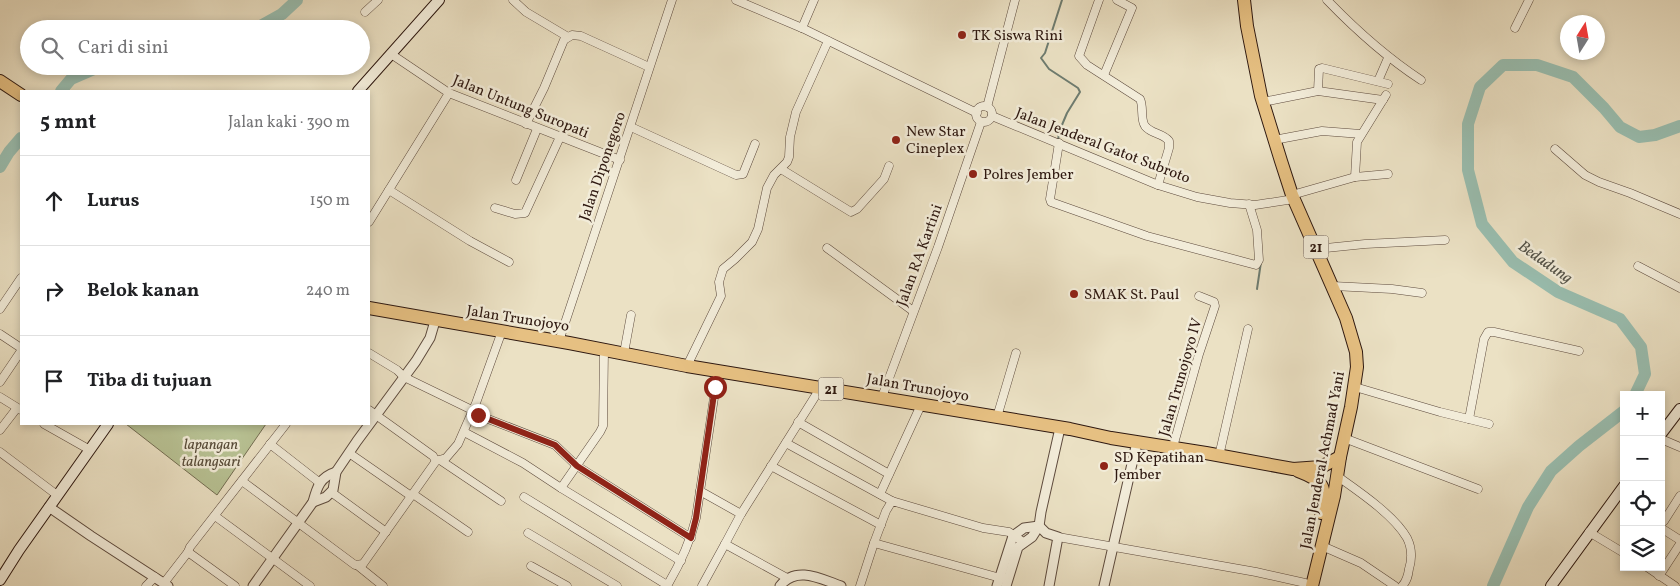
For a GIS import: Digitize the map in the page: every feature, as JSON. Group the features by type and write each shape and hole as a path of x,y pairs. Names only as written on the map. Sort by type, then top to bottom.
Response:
{"highway":[{"name":"Jalan Jenderal Achmad Yani","path":"1244,0 1247,26 1263,102 1274,140 1293,197 1333,286 1351,332 1356,352 1355,387 1337,476 1322,546 1307,585"},
{"path":"0,81 18,93"},
{"name":"Jalan Trunojoyo","path":"370,308 559,341 687,366 882,397 921,406 997,417 1294,469 1321,467 1340,457"},
{"name":"Jalan Jenderal Achmad Yani","path":"1294,469 1316,479 1322,484 1325,492 1307,585"}],"main road":[{"path":"359,90 439,0"},
{"path":"1665,429 1680,409"},
{"path":"0,580 57,495 107,425"},
{"path":"1552,586 1589,532 1620,494"}],"street":[{"path":"365,12 378,0"},
{"path":"513,0 526,12 568,37"},
{"name":"Jalan Diponegoro","path":"559,341 672,0"},
{"path":"736,0 802,28 977,113"},
{"path":"802,28 814,0"},
{"path":"987,107 1015,0"},
{"path":"1099,0 1079,56 1087,65 1140,99 1143,105 1143,122 1145,126 1164,136 1169,141 1169,148 1158,185"},
{"path":"1104,75 1132,8 1118,0"},
{"path":"1327,0 1388,58 1421,80"},
{"path":"1515,28 1529,0"},
{"path":"526,124 544,88 564,40 572,35 581,36 649,67"},
{"path":"687,366 721,296 719,282 723,269 752,242 762,214 767,188 788,157 790,137 796,112 828,41"},
{"name":"Jalan Untung Suropati","path":"391,54 449,93 620,160"},
{"path":"1378,81 1388,58"},
{"path":"1318,91 1318,72 1322,68 1388,84"},
{"path":"1263,102 1318,91 1384,98 1361,134 1356,150 1355,178"},
{"path":"370,220 449,93"},
{"path":"982,107 987,107 991,111 992,116 986,122 981,122 977,118 977,113 982,107"},
{"name":"Jalan Jenderal Gatot Subroto","path":"992,116 1158,185 1215,201 1263,204 1355,178 1388,174"},
{"name":"Jalan RA Kartini","path":"882,397 938,247 981,122"},
{"path":"631,127 736,175 743,174 755,144"},
{"path":"516,180 537,129"},
{"path":"1274,140 1322,131 1361,134"},
{"path":"496,208 515,214 525,214 560,137"},
{"path":"1059,143 1050,200 1055,204 1147,236 1256,265 1260,260 1257,230 1249,204"},
{"path":"1555,149 1592,179 1680,214"},
{"path":"781,169 851,212 857,209 884,179 889,166"},
{"path":"389,190 470,241 509,262"},
{"path":"1316,249 1365,244 1445,240"},
{"path":"826,248 913,311"},
{"path":"1638,266 1680,288"},
{"path":"0,309 3,300 20,279"},
{"path":"1333,286 1392,289 1422,293"},
{"name":"Jalan Trunojoyo IV","path":"1174,447 1197,362 1215,306 1214,302 1199,296"},
{"path":"624,353 631,315"},
{"path":"435,321 430,338 416,361 372,412 438,461 501,501"},
{"path":"1219,456 1248,329"},
{"path":"357,565 363,564 438,461 446,458 456,449 502,332"},
{"path":"1469,419 1482,347 1488,332 1579,351"},
{"path":"0,334 20,348"},
{"path":"561,488 603,426 604,350"},
{"path":"0,382 20,351"},
{"path":"997,417 1016,353"},
{"path":"370,355 397,370 404,377 472,410 478,415 555,445 577,466 691,538"},
{"path":"0,367 7,372"},
{"path":"524,497 667,585 681,561 691,538 696,518 718,371"},
{"path":"702,586 741,514 821,387"},
{"path":"1355,387 1489,424"},
{"path":"0,396 19,409 0,430"},
{"path":"880,494 921,406"},
{"path":"798,422 889,474"},
{"path":"46,425 90,450"},
{"path":"50,507 166,585 191,554 215,516 285,425"},
{"path":"254,586 313,502 316,488 325,478 336,472 350,453 365,425"},
{"path":"1002,582 1018,547 1032,536 1039,526 1060,428"},
{"path":"464,432 523,463 681,561"},
{"path":"1344,438 1478,488"},
{"path":"1665,441 1680,447"},
{"path":"1104,586 1137,442"},
{"path":"786,443 892,501 984,528 1009,532 1023,542"},
{"path":"270,444 320,483"},
{"path":"0,452 57,495"},
{"path":"350,453 468,532"},
{"path":"771,466 881,525"},
{"path":"313,502 326,497 331,492 335,486 336,472"},
{"path":"1337,476 1370,500 1407,538 1411,549 1411,562 1404,584"},
{"path":"242,481 383,586"},
{"path":"700,490 741,514"},
{"path":"331,492 386,532"},
{"path":"1665,519 1680,496"},
{"path":"860,586 874,543 892,501"},
{"path":"215,516 310,586"},
{"path":"1002,582 1013,536 1024,528 1039,526"},
{"path":"1039,526 1046,533 1058,537 1256,572 1307,585"},
{"path":"1658,586 1680,542 1664,526"},
{"path":"1589,532 1620,551"},
{"path":"528,533 617,586"},
{"path":"1052,586 1058,537"},
{"path":"874,543 1002,582"},
{"path":"725,544 787,578"},
{"path":"1322,546 1361,563 1395,586"},
{"path":"191,554 235,586"},
{"path":"531,566 567,586"},
{"path":"1653,571 1675,586"},
{"path":"780,586 787,578 798,574 814,576 841,586"},
{"path":"146,586 155,577"}],"green space":[{"name":"lapangan talangsari","path":"127,425 265,425 217,495"}],"waterway":[{"path":"271,20 282,14 297,0"},
{"path":"1058,141 1059,132 1067,113 1080,92 1078,88 1049,69 1041,58 1045,53 1062,0"},
{"name":"Bedadung","path":"1637,391 1645,374 1641,347 1620,319 1558,292 1513,262 1482,224 1468,170 1468,124 1480,87 1503,65 1537,65 1573,77 1620,127 1639,137 1655,135 1680,126"},
{"path":"62,90 71,79 80,75"},
{"path":"0,167 20,139"},
{"path":"1257,289 1261,262"},
{"name":"Bedadung","path":"1493,586 1528,507 1551,471 1620,414"}],"place":[{"name":"TK Siswa Rini","path":"962,35"},
{"name":"New Star Cineplex","path":"896,140"},
{"name":"Polres Jember","path":"973,174"},
{"name":"SMAK St. Paul","path":"1074,294"},
{"name":"SD Kepatihan Jember","path":"1104,466"}],"route":[{"path":"478,415 555,445 577,466 691,538 696,518 715,387"}]}
